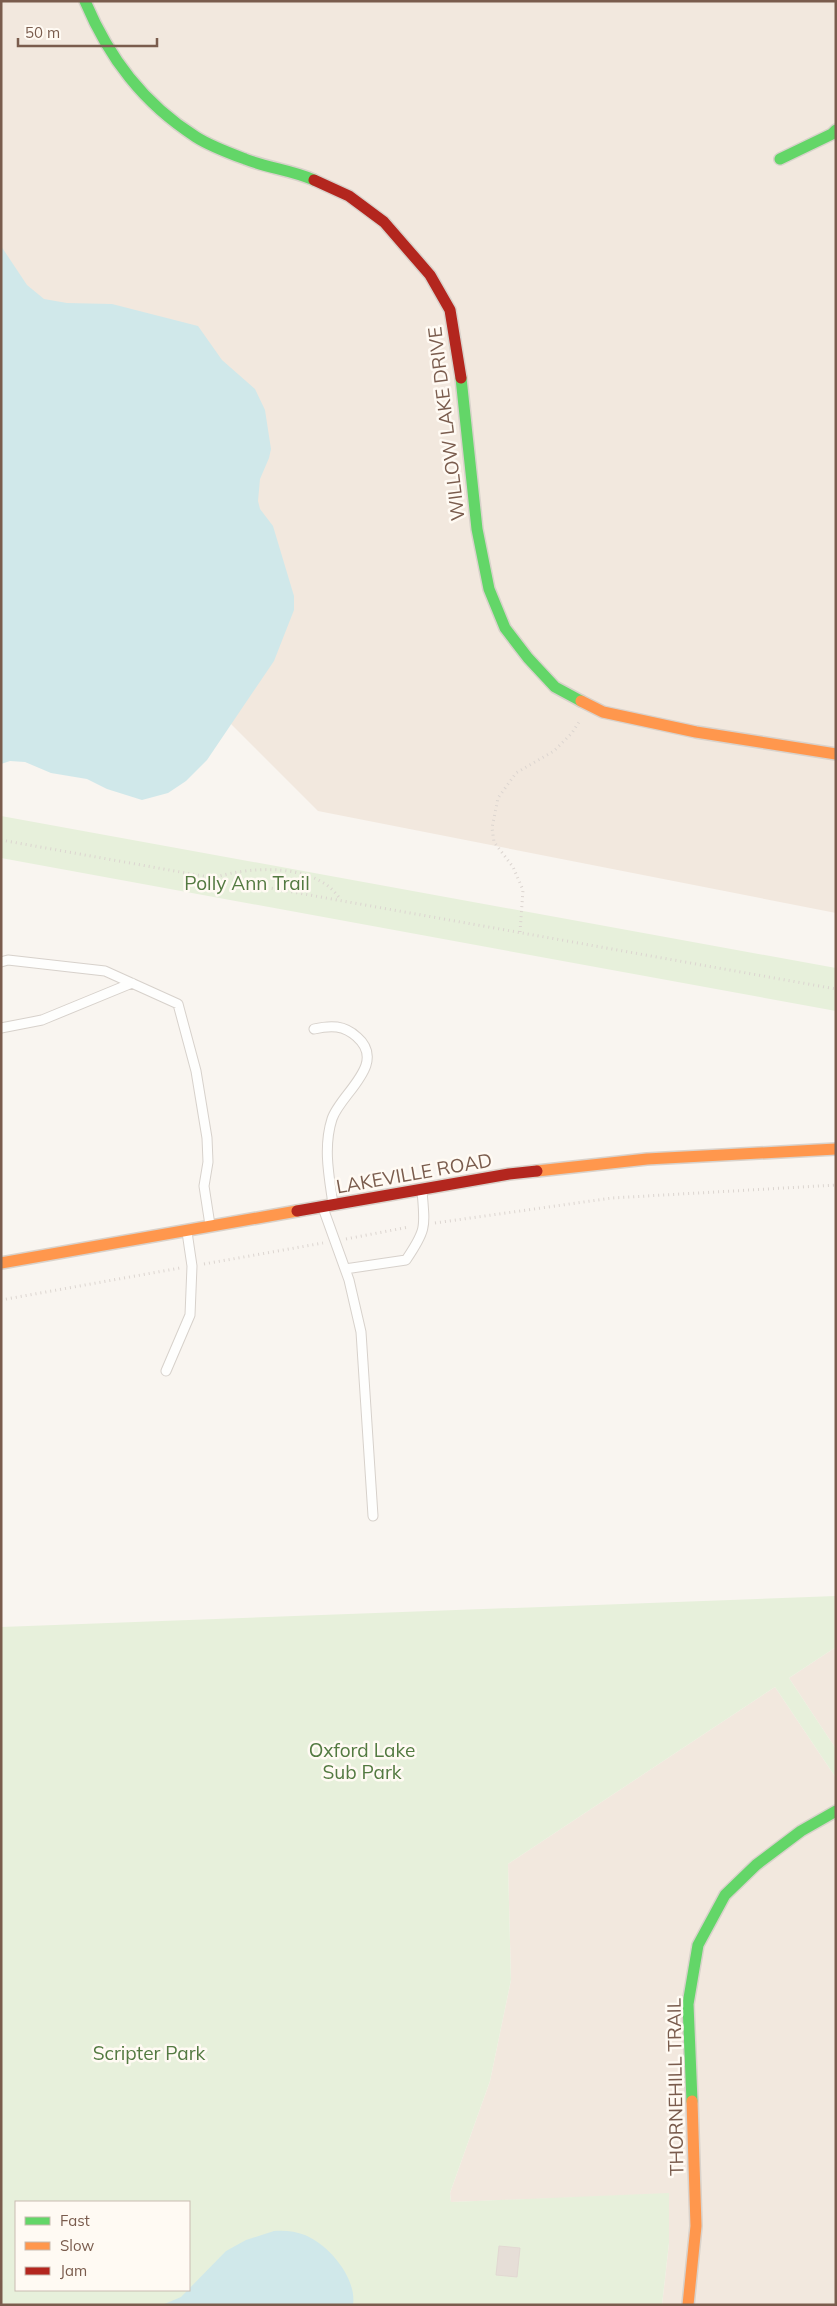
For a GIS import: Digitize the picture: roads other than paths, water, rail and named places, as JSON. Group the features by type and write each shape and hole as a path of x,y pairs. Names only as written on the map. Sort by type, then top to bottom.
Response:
{"street":[{"name":"WILLOW LAKE DRIVE","path":"85,1 98,32 121,69 153,104 197,138 247,160 302,174 349,196 384,222 430,275 450,310 460,371 477,529 489,589 505,628 528,658 555,687 603,712 696,732 836,754"},
{"path":"780,159 832,134 836,130"},
{"name":"LAKEVILLE ROAD","path":"1,1263 509,1174 603,1163 722,1154 836,1149"},
{"name":"THORNEHILL TRAIL","path":"688,2305 696,2226 688,2004 698,1946 725,1895 764,1859 801,1831 836,1811"}],"lane":[{"path":"1,962 8,960 105,971 178,1004 196,1071 208,1138 208,1162 204,1186 210,1226"},
{"path":"1,1028 42,1020 132,983"},
{"path":"314,1029 339,1026 352,1032 362,1041 366,1051 367,1062 359,1081 338,1104 331,1120 326,1155 328,1205 361,1332 373,1516"},
{"path":"345,1269 406,1260 419,1240 425,1225 421,1188"},
{"path":"166,1371 190,1315 192,1266 186,1230"}],"water":[{"path":"1,246 27,285 44,299 67,303 112,304 198,326 222,360 255,389 265,410 271,449 260,479 258,501 260,509 273,526 294,596 294,610 274,661 207,760 186,781 168,793 142,800 107,789 87,779 51,773 25,762 10,761 1,764"},
{"path":"274,2231 290,2231 305,2235 314,2240 332,2254 346,2274 351,2284 353,2305 162,2305 190,2291 190,2288 226,2251 246,2240"}],"park label":[{"name":"Polly Ann Trail","path":"247,883"},
{"name":"Oxford Lake Sub Park","path":"362,1761"},
{"name":"Scripter Park","path":"149,2053"}]}
